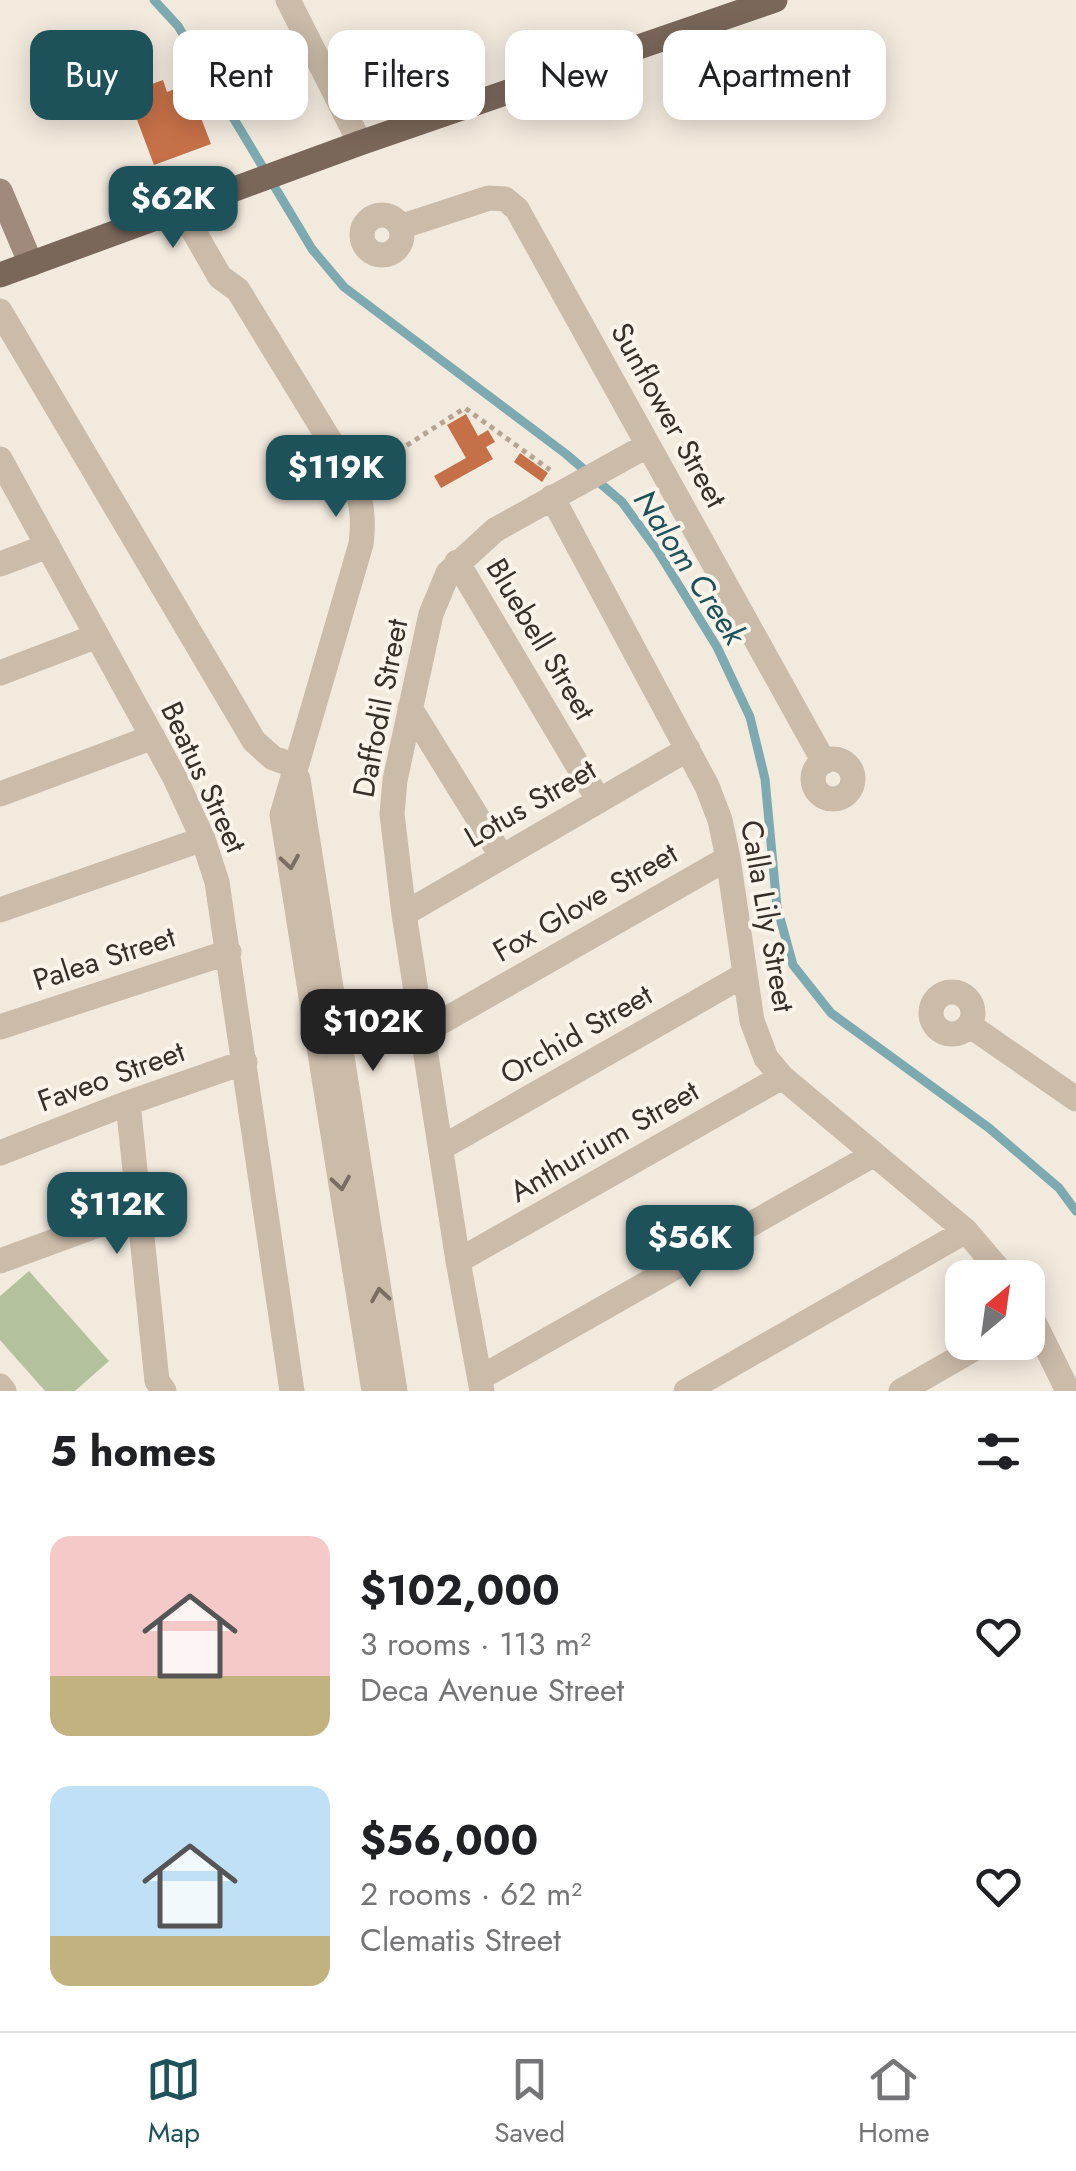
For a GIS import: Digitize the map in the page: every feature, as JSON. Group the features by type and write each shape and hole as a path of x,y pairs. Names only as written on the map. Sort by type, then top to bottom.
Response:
{"main road":[{"path":"0,275 360,144 775,0"}],"street":[{"path":"288,0 360,144"},
{"path":"0,191 31,264"},
{"name":"Sunflower Street","path":"400,228 489,198 512,203 824,762"},
{"path":"188,206 220,277 238,290 354,480 362,500 361,544 296,766 327,1027 362,1246 395,1391"},
{"path":"0,311 254,741 273,758 296,766"},
{"name":"Daffodil Street","path":"481,1385 404,914 392,814 394,780 436,596 457,562 495,530 648,445"},
{"name":"Beatus Street","path":"0,459 153,737 203,839 216,882 229,952 292,1391"},
{"name":"Calla Lily Street","path":"568,489 720,820 757,1041 782,1076 966,1231 991,1260"},
{"path":"0,564 48,546"},
{"name":"Bluebell Street","path":"457,562 599,801"},
{"path":"0,673 97,636"},
{"path":"410,708 502,857"},
{"path":"0,794 153,737"},
{"name":"Lotus Street","path":"404,914 688,749"},
{"path":"0,910 203,839"},
{"name":"Fox Glove Street","path":"422,1033 728,858"},
{"name":"Palea Street","path":"0,1027 229,952"},
{"name":"Orchid Street","path":"441,1148 744,976"},
{"path":"970,1025 1076,1099"},
{"name":"Faveo Street","path":"0,1153 128,1102 245,1062"},
{"name":"Anthurium Street","path":"458,1261 782,1076"},
{"path":"128,1102 155,1388"},
{"path":"481,1385 873,1155"},
{"path":"0,1261 139,1210"},
{"path":"686,1391 966,1231"},
{"path":"362,1246 374,1391"},
{"path":"1045,1346 1068,1391"},
{"path":"901,1391 955,1360"}],"path":[{"path":"354,480 465,408 556,474 568,489"}],"green space":[{"path":"29,1271 109,1361 75,1391 45,1391 0,1340 0,1296"}],"building":[{"path":"163,80 167,92 173,90 173,120 202,120 211,144 154,165 137,120 153,120 153,84"},
{"path":"466,414 478,436 488,430 495,442 486,447 493,459 441,488 434,476 466,458 447,425"},
{"path":"520,453 548,473 542,482 514,462"}],"waterway":[{"name":"Nalom Creek","path":"154,0 178,26 312,249 344,287 566,454 622,502 657,550 717,647 750,717 765,779 777,907 793,965 831,1013 989,1128 1059,1188 1076,1211"}]}
